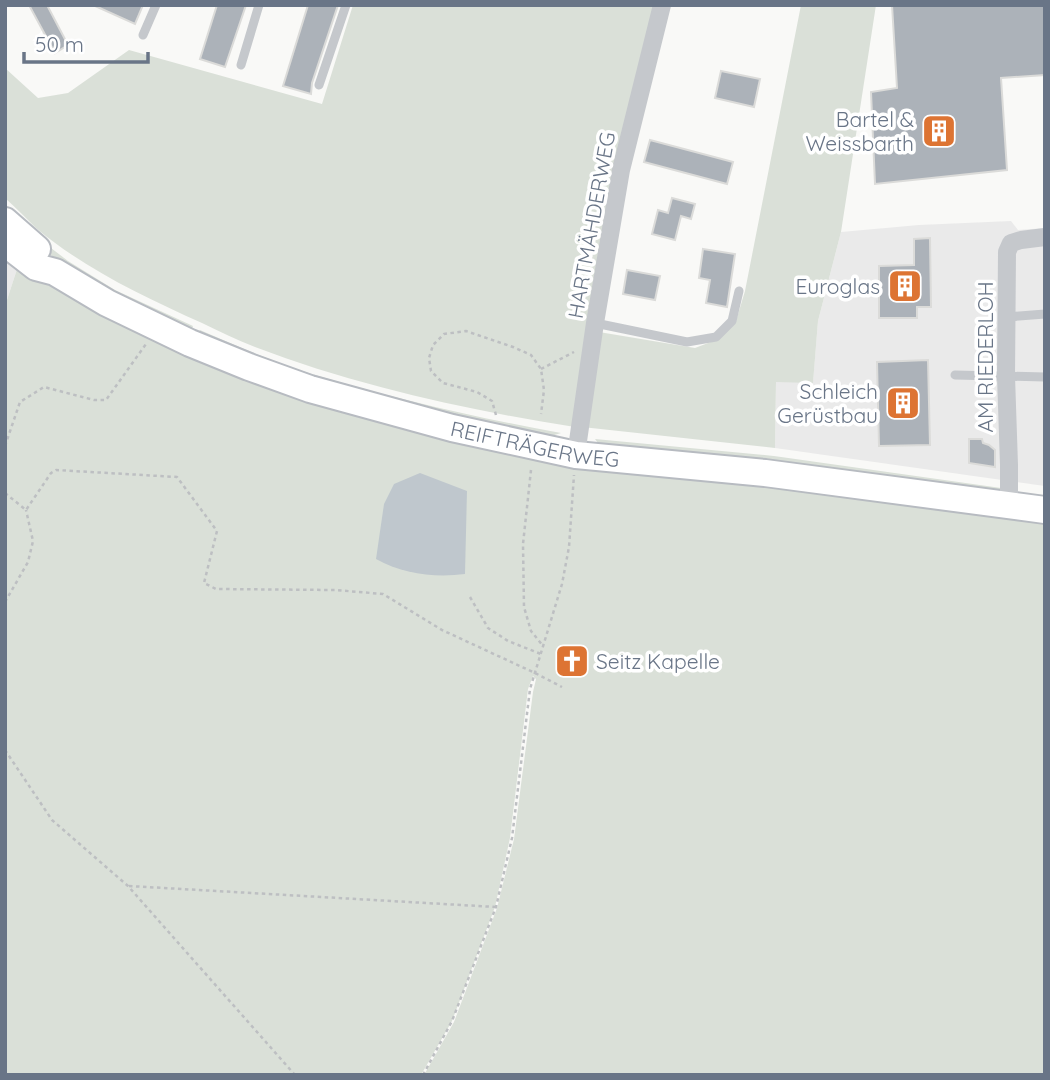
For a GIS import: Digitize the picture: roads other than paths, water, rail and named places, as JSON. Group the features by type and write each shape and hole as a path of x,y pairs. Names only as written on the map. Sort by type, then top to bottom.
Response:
{"street":[{"name":"HARTMÄHDERWEG","path":"576,455 621,170 662,5"},
{"name":"REIFTRÄGERWEG","path":"5,221 43,255 55,272"},
{"name":"AM RIEDERLOH","path":"1009,505 1007,252 1011,243 1045,237"},
{"name":"REIFTRÄGERWEG","path":"5,243 36,267 55,272 156,328 225,358 310,389 452,428 576,455 765,473 1045,510"}],"lane":[{"path":"143,35 156,5"},
{"path":"241,65 259,5"},
{"path":"319,85 346,5"},
{"path":"595,323 687,342 716,337 732,321 739,292"},
{"path":"1007,317 1045,314"},
{"path":"955,375 1045,377"}],"place":[{"name":"Bartel & Weissbarth","path":"939,131"},
{"name":"Euroglas","path":"905,286"},
{"name":"Schleich Gerüstbau","path":"903,403"},
{"name":"Seitz Kapelle","path":"572,661"}]}
